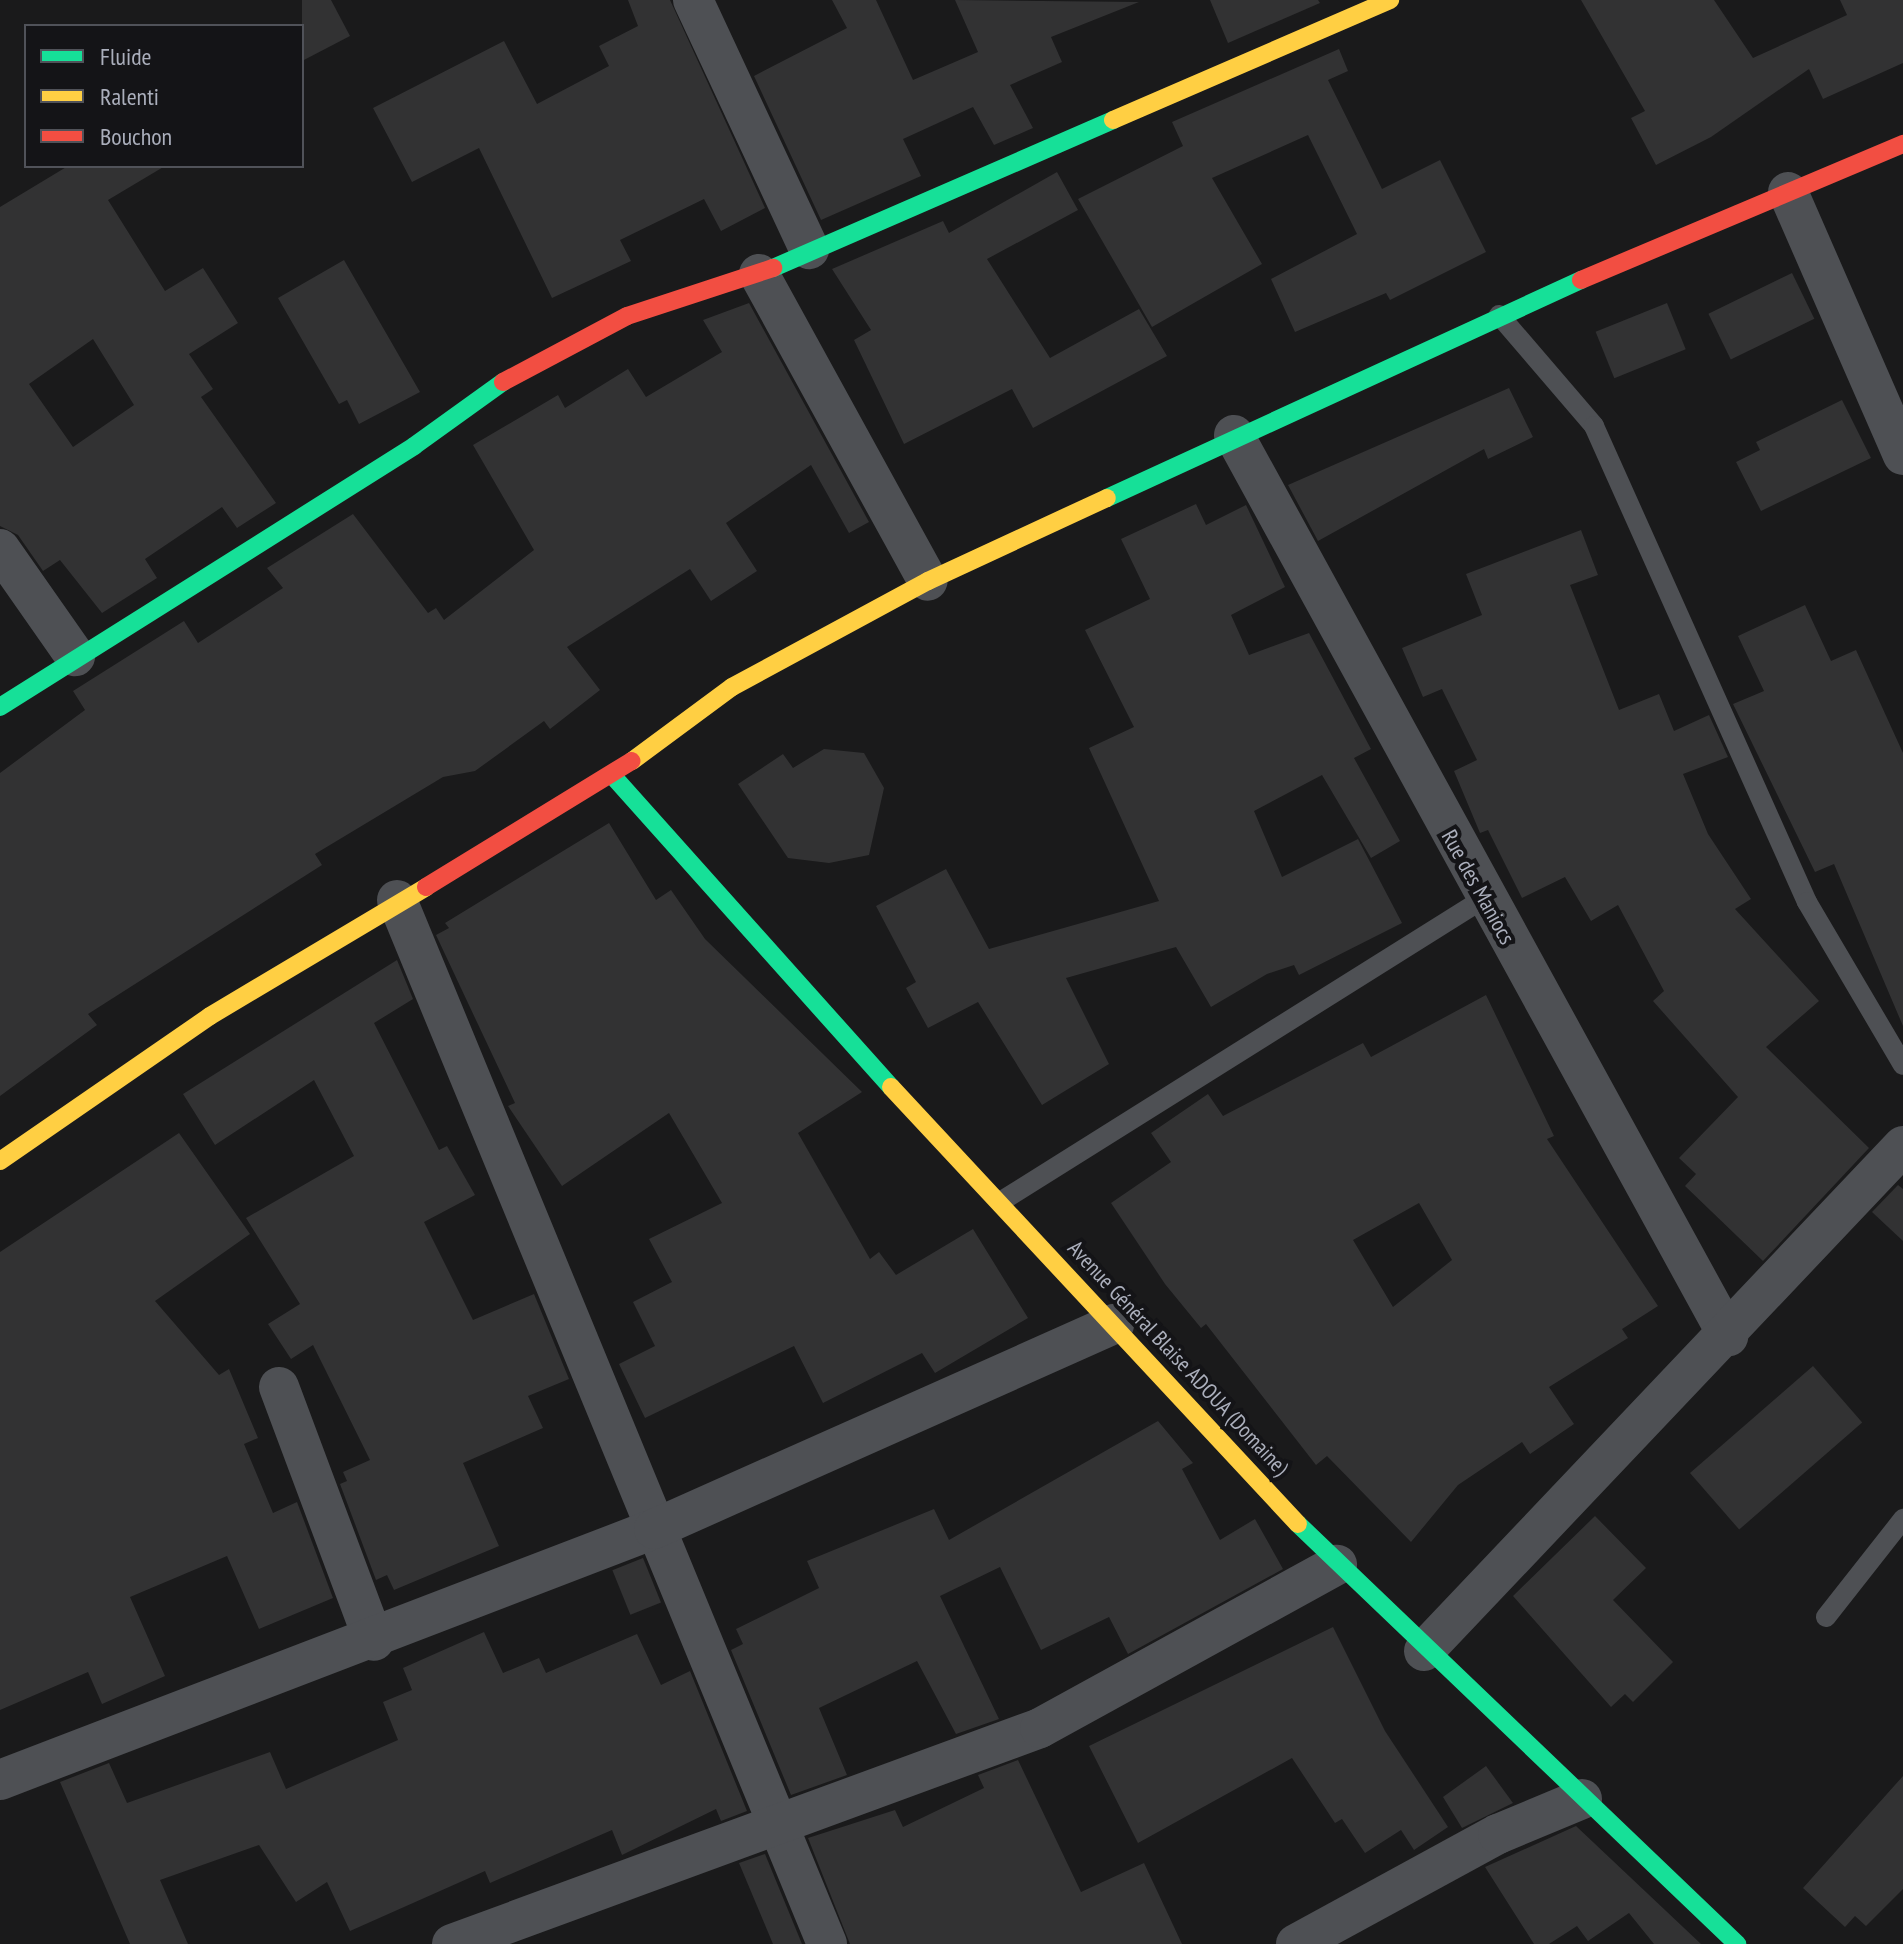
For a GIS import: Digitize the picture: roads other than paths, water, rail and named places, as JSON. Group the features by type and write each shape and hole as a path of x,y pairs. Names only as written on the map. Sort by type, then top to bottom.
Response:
{"main road":[{"path":"0,707 75,656 414,446 511,376 627,316 759,274 809,249 1390,0"},
{"path":"0,1161 210,1016 397,900 612,775 732,687 928,581 1234,435 1499,315 1903,144"},
{"name":"Avenue Général Blaise ADOUA (Domaine)","path":"612,775 1000,1202 1337,1565 1424,1651 1737,1944"}],"street":[{"path":"693,0 809,249"},
{"path":"1788,192 1903,455"},
{"path":"759,274 928,581"},
{"name":"Rue des Maniocs","path":"1234,435 1483,899 1633,1153 1728,1336"},
{"path":"0,549 75,656"},
{"path":"397,900 827,1944"},
{"path":"1424,1651 1728,1336 1903,1146"},
{"path":"0,1780 374,1641 654,1529 1114,1324"},
{"path":"279,1387 374,1641"},
{"path":"452,1944 777,1823 888,1789 1040,1728 1337,1565"},
{"path":"1296,1944 1498,1834 1582,1799"}],"lane":[{"path":"1499,315 1594,426 1807,902 1903,1065"},
{"path":"1000,1202 1483,899"},
{"path":"1826,1617 1903,1519"}]}
